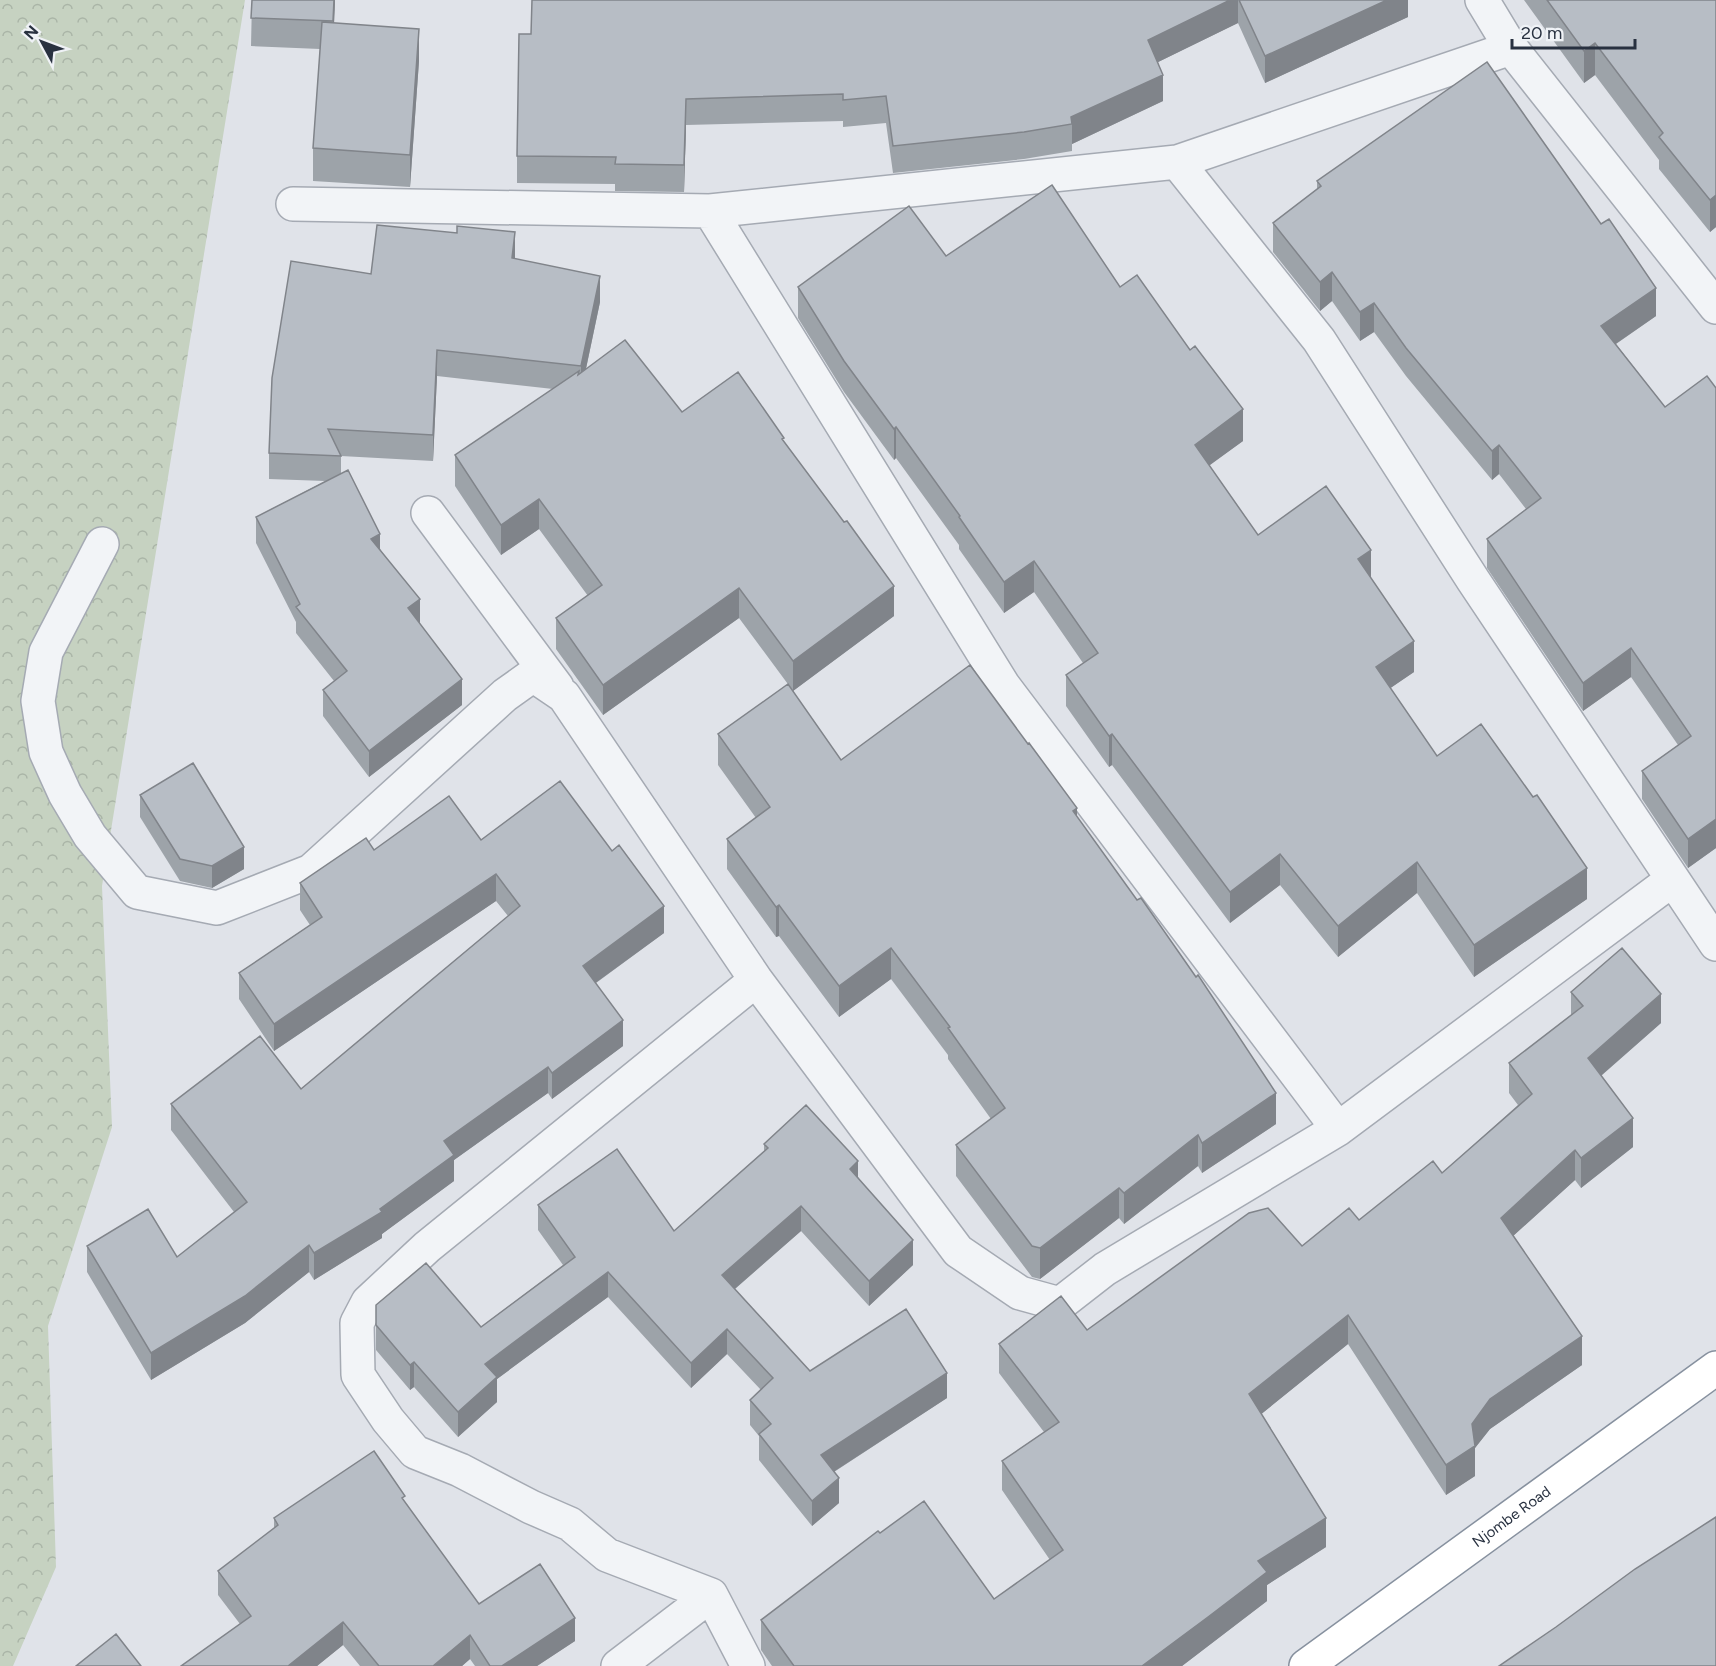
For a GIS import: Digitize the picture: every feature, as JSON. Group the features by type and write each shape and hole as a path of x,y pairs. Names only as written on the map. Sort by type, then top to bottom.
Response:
{"highway":[{"name":"Njombe Road","path":"1306,1666 1716,1368"}],"street":[{"path":"1482,0 1511,48 1716,307"},
{"path":"293,204 710,211 1177,162 1511,48"},
{"path":"1177,162 1319,340 1473,580 1716,944"},
{"path":"710,211 1003,685 1338,1129"},
{"path":"428,513 564,696 756,980 958,1251 1020,1293 1060,1304 1105,1269 1338,1129 1672,880"},
{"path":"102,544 46,652 38,701 46,752 65,794 90,836 137,892 217,908 311,871 505,695 532,675 564,696"},
{"path":"748,1666 711,1596 607,1555 570,1524 531,1508 460,1470 415,1452 388,1420 358,1375 357,1323 368,1302 427,1247 756,980"},
{"path":"618,1666 711,1596"}],"green space":[{"path":"0,0 245,0 102,886 112,1127 48,1326 56,1567 13,1666 0,1666"}],"building":[{"path":"252,0 334,0 333,21 251,18"},
{"path":"532,0 1230,0 1148,40 1163,75 1071,117 1072,124 1024,132 893,146 886,96 843,100 843,94 686,99 684,165 615,164 616,157 517,156 519,34 531,34"},
{"path":"1239,0 1387,0 1265,56"},
{"path":"1547,0 1716,0 1716,195 1710,200 1659,137 1663,133 1595,43 1584,51"},
{"path":"322,22 419,29 410,155 313,148"},
{"path":"1487,62 1601,224 1609,219 1656,288 1601,326 1665,407 1707,376 1716,388 1716,819 1688,839 1642,771 1691,736 1631,648 1583,683 1487,539 1541,498 1499,445 1492,451 1406,348 1374,303 1360,312 1332,272 1320,282 1273,223 1321,186 1317,181"},
{"path":"1052,185 1120,287 1137,275 1190,350 1195,346 1243,409 1195,445 1258,535 1326,486 1371,550 1358,559 1414,641 1376,667 1437,756 1481,724 1533,797 1537,795 1587,868 1474,945 1417,862 1338,926 1280,854 1230,892 1112,734 1109,736 1066,675 1098,653 1034,561 1004,582 896,427 894,429 844,361 798,287 909,206 946,256"},
{"path":"377,225 457,233 457,226 515,232 512,258 600,276 581,366 437,350 433,435 328,429 341,456 269,453 272,378 291,261 371,274"},
{"path":"625,340 682,412 738,372 784,438 782,439 844,522 847,521 894,586 793,661 739,588 603,685 556,618 602,585 539,499 501,525 455,455 579,371 578,375"},
{"path":"348,470 380,534 371,539 420,599 408,608 462,679 369,751 323,690 347,671 296,607 300,604 256,517"},
{"path":"970,665 1077,808 1073,811 1137,900 1141,898 1196,977 1198,975 1276,1093 1202,1143 1198,1135 1124,1193 1119,1188 1040,1248 1032,1246 956,1145 1005,1108 948,1028 950,1027 891,948 839,986 779,905 776,907 727,839 770,807 718,734 788,684 841,760"},
{"path":"193,763 244,847 212,866 180,859 140,795"},
{"path":"560,781 612,851 619,845 664,906 583,966 623,1020 552,1073 548,1067 444,1141 454,1155 380,1209 382,1212 314,1253 309,1245 245,1296 151,1353 87,1246 148,1209 177,1257 247,1202 171,1104 260,1036 301,1089 520,906 496,874 274,1024 239,973 322,917 300,883 366,838 374,850 449,796 481,840"},
{"path":"1622,948 1661,994 1588,1058 1633,1118 1581,1158 1575,1150 1501,1218 1582,1336 1490,1399 1472,1424 1475,1446 1446,1465 1348,1315 1249,1394 1326,1518 1258,1561 1267,1572 1142,1666 794,1666 761,1620 878,1531 880,1533 924,1501 994,1599 1063,1550 1002,1461 1059,1422 999,1344 1061,1296 1087,1330 1249,1213 1268,1208 1302,1246 1349,1208 1359,1220 1433,1161 1442,1173 1532,1094 1509,1063 1583,1006 1571,992"},
{"path":"806,1105 858,1161 850,1169 913,1240 869,1281 801,1206 722,1275 810,1371 906,1309 947,1373 821,1455 839,1478 812,1501 759,1434 771,1424 750,1400 773,1378 727,1329 691,1363 608,1272 485,1364 497,1377 458,1412 414,1362 410,1365 376,1325 376,1305 426,1263 481,1327 575,1257 538,1205 617,1149 674,1231 768,1148 764,1144"},
{"path":"374,1451 405,1496 402,1498 479,1604 540,1564 575,1618 502,1666 490,1666 470,1635 433,1666 379,1666 343,1622 288,1666 181,1666 251,1616 218,1571 278,1525 274,1518"},
{"path":"1716,1517 1716,1666 1499,1666 1635,1569"},
{"path":"116,1634 141,1666 76,1666"}]}
